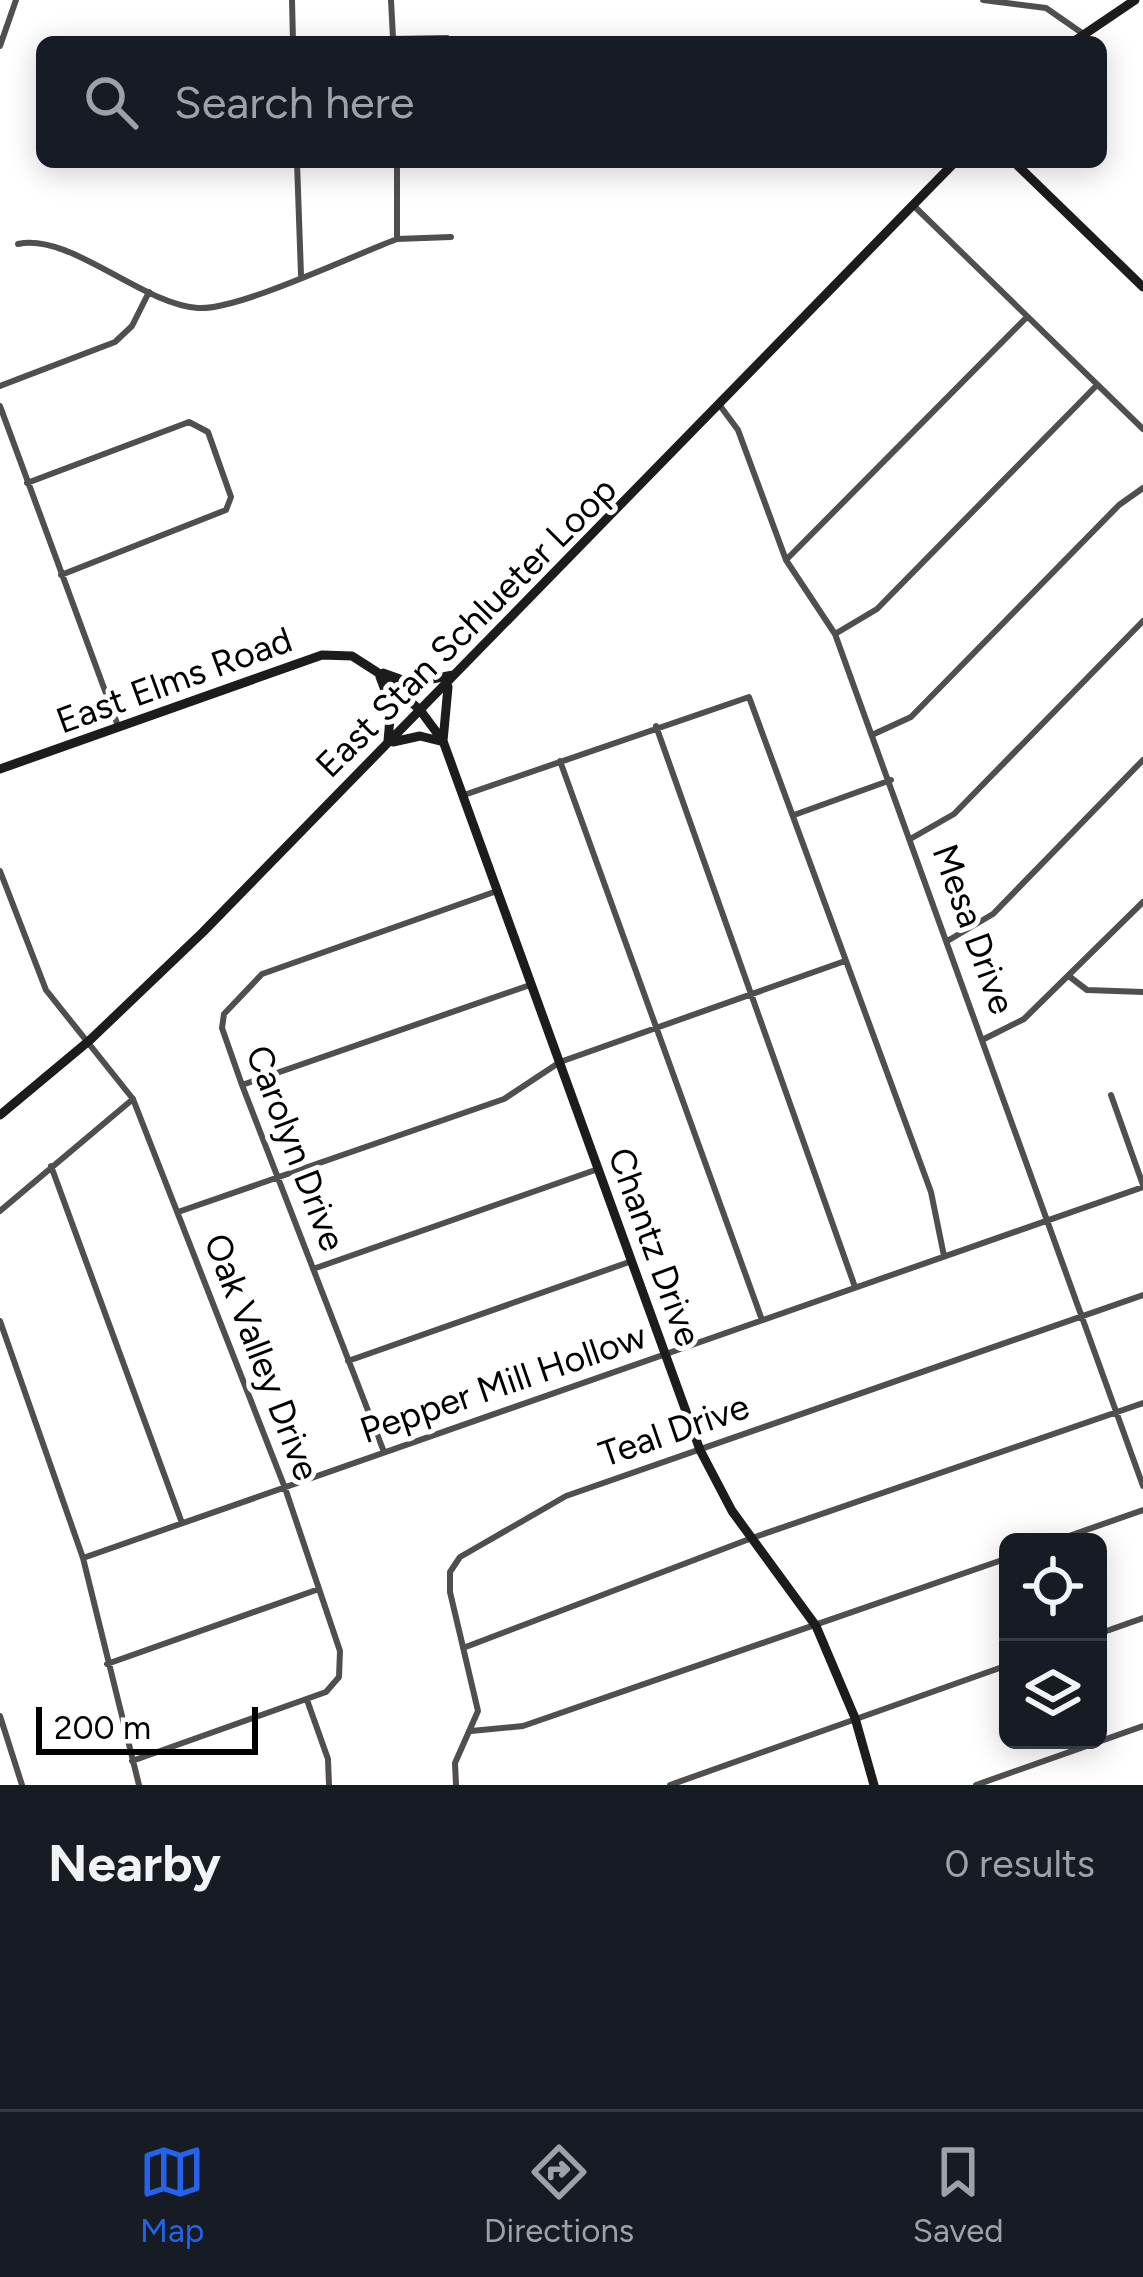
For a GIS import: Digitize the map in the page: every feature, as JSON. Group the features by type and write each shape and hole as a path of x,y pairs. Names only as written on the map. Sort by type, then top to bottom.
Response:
{"main road":[{"path":"1080,36 1121,0"},
{"path":"1113,10 1135,0"},
{"name":"East Stan Schlueter Loop","path":"0,1115 90,1040 388,744 950,168"},
{"path":"1020,168 1143,287"},
{"name":"East Elms Road","path":"0,769 322,655 352,656 420,710"},
{"path":"377,672 411,683 454,676"},
{"path":"377,672 392,712 388,744 421,736 443,741 445,694 454,676"},
{"name":"Chantz Drive","path":"420,710 443,741 500,890 700,1450 752,1538 816,1626 855,1718 874,1785"}],"street":[{"path":"0,46 16,0"},
{"path":"292,0 293,36"},
{"path":"391,0 393,36"},
{"path":"982,0 1060,13 1077,36"},
{"path":"297,168 302,275"},
{"path":"397,168 397,239"},
{"path":"915,207 1143,429"},
{"path":"18,244 41,243 149,292 205,309 397,239 451,237"},
{"path":"0,386 115,342 133,326 149,292"},
{"path":"786,560 1027,317"},
{"path":"836,634 877,609 1097,385"},
{"path":"0,406 119,729"},
{"name":"Mesa Drive","path":"721,407 738,430 786,560 836,634 1143,1486"},
{"path":"26,483 189,422 208,432 231,497 226,511 61,574"},
{"path":"874,734 911,717 1118,506 1143,488"},
{"path":"912,838 954,814 1143,621"},
{"path":"464,795 746,696 931,1192 944,1256"},
{"path":"656,726 855,1287"},
{"path":"950,940 992,914 1143,760"},
{"path":"560,761 761,1320"},
{"path":"794,815 891,780"},
{"name":"Oak Valley Drive","path":"0,871 46,990 133,1099 285,1488 340,1651 339,1677 326,1692 307,1700"},
{"name":"Carolyn Drive","path":"385,1454 242,1085 222,1028 224,1014 262,974 500,890"},
{"path":"984,1039 1024,1019 1143,902"},
{"path":"178,1212 504,1099 560,1062 845,961"},
{"path":"1070,977 1087,990 1143,992"},
{"path":"242,1085 533,983"},
{"path":"1111,1095 1143,1186"},
{"path":"0,1211 133,1099"},
{"path":"51,1166 182,1523"},
{"path":"313,1269 598,1169"},
{"name":"Pepper Mill Hollow","path":"83,1558 1143,1186"},
{"path":"348,1361 632,1261"},
{"name":"Teal Drive","path":"456,1785 455,1762 478,1711 449,1581 460,1556 566,1496 1143,1294"},
{"path":"0,1321 83,1558 139,1785"},
{"path":"463,1648 752,1538 1143,1403"},
{"path":"1078,1533 1143,1510"},
{"path":"471,1732 523,1726 999,1561"},
{"path":"107,1664 319,1588"},
{"path":"1107,1631 1143,1618"},
{"path":"670,1785 999,1668"},
{"path":"133,1761 307,1700 328,1759 329,1785"},
{"path":"0,1716 22,1785"},
{"path":"976,1785 1143,1726"}]}
